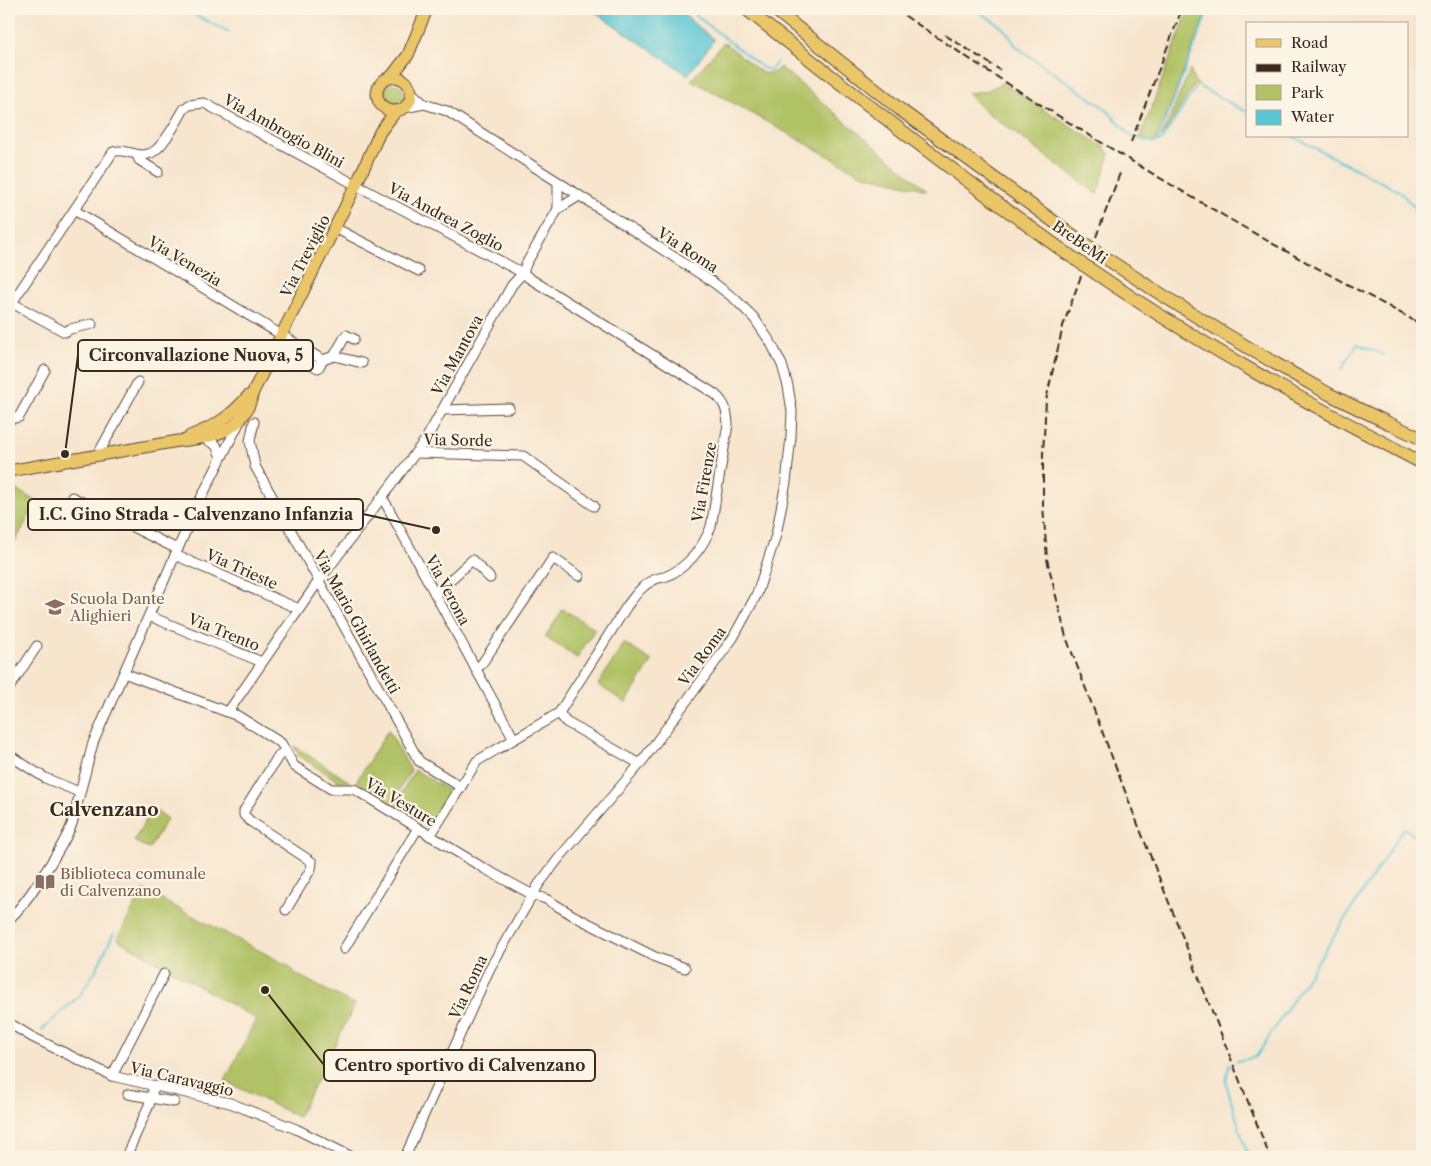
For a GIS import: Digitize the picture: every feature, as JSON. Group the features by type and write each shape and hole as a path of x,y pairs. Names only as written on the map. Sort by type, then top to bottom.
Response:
{"highway":[{"name":"BreBeMi","path":"746,9 928,152 1097,274 1202,342 1299,398 1422,463"},
{"name":"BreBeMi","path":"774,9 902,110 1075,237 1199,318 1264,357 1331,394 1422,439"}],"main road":[{"name":"Via Treviglio","path":"380,132 382,106 378,100 378,89 381,84 391,77 408,55 427,9"},
{"name":"Via Treviglio","path":"232,423 253,392 356,186 380,132 410,101 408,55"},
{"path":"391,77 400,78 410,87"},
{"path":"382,106 391,111 400,110"},
{"path":"178,441 210,428 232,423"},
{"path":"9,471 178,441 205,439 232,423"}],"street":[{"name":"Via Roma","path":"410,87 424,104"},
{"name":"Via Ambrogio Blini","path":"74,210 113,152 117,150 137,155 153,153 160,147 184,109 189,105 204,103 356,186"},
{"name":"Via Roma","path":"400,110 424,104 447,111 714,283 735,299 754,318 771,343 782,365 792,411 786,482 776,535 757,594 733,638 640,764 559,858 533,895 490,968 405,1157"},
{"path":"137,155 139,160 158,172"},
{"path":"558,183 558,209"},
{"name":"Via Andrea Zoglio","path":"356,186 523,272"},
{"path":"523,272 558,209 579,196"},
{"path":"74,210 10,305 64,332 92,324"},
{"name":"Via Venezia","path":"74,210 279,340"},
{"path":"335,228 419,271"},
{"name":"Via Mantova","path":"415,452 426,439 512,285 523,272"},
{"name":"Via Firenze","path":"430,836 477,761 559,713 627,606 639,591 651,581 668,576 698,553 712,527 728,424 727,410 722,400 716,394 523,272"},
{"path":"334,356 346,335 354,339"},
{"path":"279,340 318,368 323,360 334,356 362,362"},
{"path":"9,418 18,417 45,370"},
{"path":"97,456 138,382"},
{"path":"442,410 510,408"},
{"name":"Via Mario Ghirlandetti","path":"254,422 250,441 255,466 419,761 461,787"},
{"path":"9,918 14,915 67,837 93,743 176,552 222,455 232,423"},
{"path":"222,455 232,423"},
{"path":"205,439 216,445 222,455"},
{"name":"Via Sorde","path":"228,712 318,582 415,452 523,456 594,506"},
{"name":"Via Trieste","path":"72,498 176,552 299,609"},
{"name":"Via Verona","path":"381,499 514,739"},
{"path":"475,668 480,665 552,558 579,576"},
{"path":"435,594 472,560 490,578"},
{"name":"Via Trento","path":"148,616 262,662"},
{"path":"9,688 36,646"},
{"name":"Via Vesture","path":"124,673 238,716 281,743 294,766 331,789 354,789 485,869 533,895 546,899 574,916 655,957 685,968"},
{"path":"559,713 566,722 640,764"},
{"path":"286,752 279,755 244,811 244,815 250,821 312,862 311,869 286,910"},
{"path":"9,755 45,778 80,792"},
{"path":"344,949 418,828"},
{"path":"112,1076 164,974"},
{"name":"Via Caravaggio","path":"9,1023 32,1037 112,1076 230,1103 296,1129 352,1157"},
{"path":"128,1152 151,1098 154,1086"},
{"path":"128,1094 174,1102"}],"green space":[{"path":"1189,9 1208,9 1156,141 1152,142 1140,137"},
{"path":"724,42 762,73 773,73 780,67 927,190 861,174 691,80"},
{"path":"1190,70 1195,82 1199,85 1193,87 1161,138"},
{"path":"1002,83 1104,147 1110,155 1097,194 981,108 967,93 986,91"},
{"path":"394,84 401,87 404,94 401,101 394,104 387,101 384,94 387,87"},
{"path":"9,485 37,502 9,553"},
{"path":"563,609 595,629 577,658 545,637"},
{"path":"624,643 652,661 626,703 598,685"},
{"path":"388,730 411,770 391,804 356,782"},
{"path":"294,746 350,782 338,781 299,756"},
{"path":"415,770 449,791 428,826 394,805"},
{"path":"152,808 167,819 149,849 134,841"},
{"path":"143,890 289,966 296,974 355,1005 298,1117 225,1081 256,1019 117,939"}],"water":[{"path":"590,9 677,9 714,40 688,75"}],"waterway":[{"path":"183,9 229,32"},
{"path":"688,9 763,68 771,70 777,62"},
{"path":"974,9 1004,29 1018,48 1106,109 1131,136 1152,143 1161,141 1195,89"},
{"path":"1157,142 1209,9"},
{"path":"1200,87 1246,111"},
{"path":"1296,138 1399,191 1422,214"},
{"path":"1418,211 1422,202"},
{"path":"1341,370 1357,344 1384,355"},
{"path":"1237,1061 1256,1057 1404,828 1422,841"},
{"path":"42,1030 79,996 95,972 114,933"},
{"path":"1229,1064 1226,1083 1248,1157"}],"railway":[{"path":"895,9 1032,99 1172,185 1266,240 1422,325"},
{"path":"1131,142 1182,9"},
{"path":"945,35 1000,70"},
{"path":"1096,237 1120,173"},
{"path":"1081,276 1063,326 1046,400 1043,505 1047,559 1066,637 1133,812 1270,1157"}],"place":[{"name":"Circonvallazione Nuova, 5","path":"65,454"},
{"name":"I.C. Gino Strada - Calvenzano Infanzia","path":"436,530"},
{"name":"Scuola Dante Alighieri","path":"55,607"},
{"name":"Biblioteca comunale di Calvenzano","path":"45,882"},
{"name":"Centro sportivo di Calvenzano","path":"265,990"}],"district":[{"name":"Calvenzano","path":"104,810"}]}
